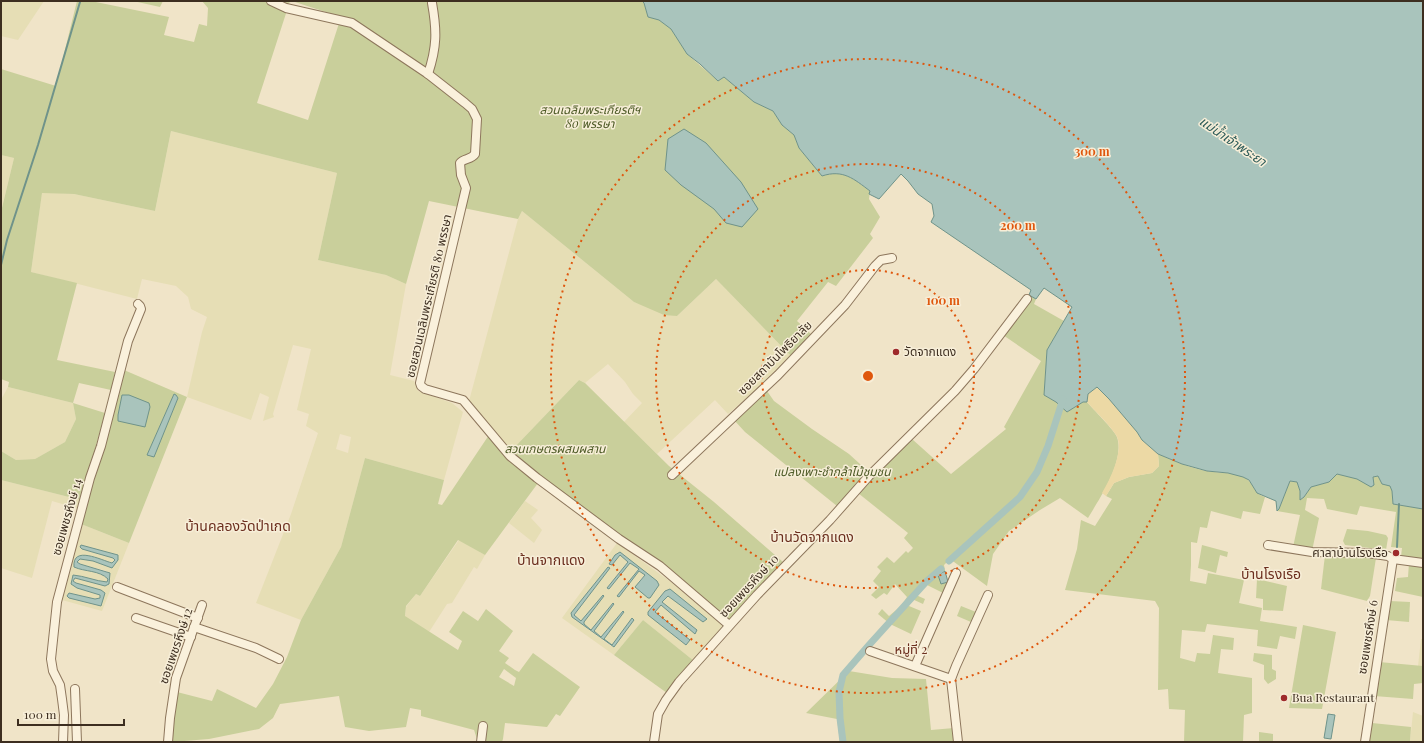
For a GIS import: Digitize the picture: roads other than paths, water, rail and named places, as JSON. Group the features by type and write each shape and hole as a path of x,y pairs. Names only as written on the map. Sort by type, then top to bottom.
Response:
{"street":[{"name":"ซอยสวนเฉลิมพระเกียรติ 80 พรรษา","path":"271,1 286,8 352,23 428,74 472,109 477,119 475,154 472,158 460,163 461,175 466,188 420,383 421,386 425,389 463,400 510,456 619,539 660,566 730,625"},
{"path":"428,74 436,38 432,3"},
{"name":"ซอยสถาบันโพธิยาลัย","path":"672,474 778,375 845,305 881,260 892,258"},
{"name":"ซอยเพชรหึงษ์ 10","path":"654,742 658,714 679,682 869,476 955,391 974,369 1027,299"},
{"name":"ซอยเพชรหึงษ์ 14","path":"63,742 64,715 62,698 60,685 51,659 57,602 85,498 101,446 128,341 141,309 138,304"},
{"path":"1268,545 1312,552 1366,553 1388,556 1393,559 1423,562"},
{"name":"ซอยเพชรหึงษ์ 6","path":"1365,742 1393,559"},
{"path":"915,666 956,573"},
{"path":"117,587 198,618"},
{"path":"958,742 951,679 988,595"},
{"name":"ซอยเพชรหึงษ์ 12","path":"168,742 176,678 202,605"},
{"path":"136,618 191,637"},
{"path":"194,627 256,648 279,660"},
{"path":"870,651 951,679"},
{"path":"75,689 77,742"},
{"path":"481,742 483,726"}],"water":[{"name":"แม่น้ำเจ้าพระยา","path":"642,1 1423,1 1423,509 1393,504 1390,486 1382,484 1378,476 1373,477 1374,485 1371,487 1357,479 1337,474 1329,482 1311,487 1300,500 1300,491 1297,482 1290,481 1277,511 1276,501 1257,493 1249,480 1243,477 1228,473 1207,471 1182,464 1158,454 1142,440 1109,399 1097,387 1088,394 1087,402 1083,402 1067,412 1056,402 1044,395 1047,350 1072,307 1044,288 1036,299 1029,295 1031,290 931,222 934,216 932,204 918,194 901,174 879,199 869,194 870,191 848,176 829,174 822,176 799,148 794,135 782,125 773,111 754,102 724,77 718,81 687,54 671,29 659,20 648,17"},
{"path":"684,129 706,143 741,182 758,209 742,227 726,223 714,209 681,185 665,170 668,139"},
{"path":"174,394 178,398 154,457 147,455"},
{"path":"122,395 129,395 149,403 150,407 145,427 118,421"},
{"path":"81,545 118,555 118,560 112,568 93,561 80,559 77,562 110,573 109,584 105,586 75,578 73,581 101,590 105,593 101,606 69,598 67,596 69,593 95,599 100,598 100,595 77,588 71,584 73,575 98,581 107,582 108,579 100,574 74,567 75,560 78,557 82,555 95,557 112,563 115,560 113,558 82,549 80,547"},
{"path":"620,552 657,581 659,585 650,598 635,587 645,575 639,571 619,597 617,596 639,569 630,563 609,589 607,588 628,562 620,555 612,565 609,564 615,555"},
{"path":"608,567 610,568 574,615 581,621 603,595 604,596 584,624 591,630 613,603 614,604 594,631 601,637 623,611 624,612 604,639 612,645 632,618 634,620 614,647 572,617 571,613"},
{"path":"945,571 948,582 941,584 938,575"},
{"path":"670,589 707,619 703,622 668,596 662,602 697,630 695,634 661,605 655,612 690,640 686,645 648,615 648,612 665,591"},
{"path":"1328,714 1335,715 1331,739 1324,738"}],"waterway":[{"path":"1,265 7,240 38,145 80,2"},
{"path":"949,561 1020,497 1037,472 1048,446 1063,399"},
{"path":"1397,547 1399,504"},
{"path":"843,742 839,692 843,675 926,582 941,569"}],"place":[{"name":"วัดจากแดง","path":"896,352"},
{"name":"ศาลาบ้านโรงเรือ","path":"1396,553"},
{"name":"Bua Restaurant","path":"1284,698"}],"district":[{"name":"บ้านคลองวัดป่าเกด","path":"238,526"},
{"name":"บ้านวัดจากแดง","path":"812,537"},
{"name":"บ้านจากแดง","path":"551,560"},
{"name":"บ้านโรงเรือ","path":"1271,574"},
{"name":"หมู่ที่ 2","path":"911,649"}],"park label":[{"name":"สวนเฉลิมพระเกียรติฯ 80 พรรษา","path":"590,117"},
{"name":"สวนเกษตรผสมผสาน","path":"555,449"},
{"name":"แปลงเพาะชำกล้าไม้ชุมชน","path":"832,472"}]}
